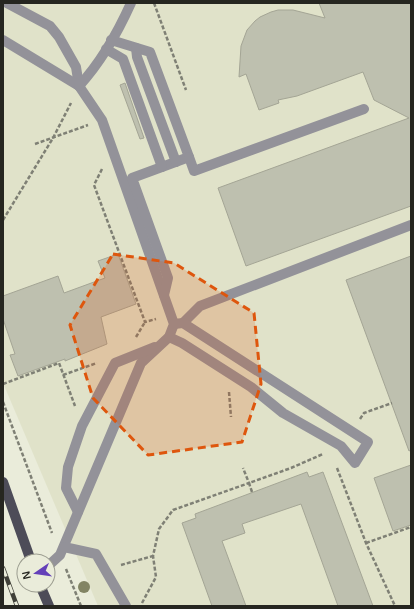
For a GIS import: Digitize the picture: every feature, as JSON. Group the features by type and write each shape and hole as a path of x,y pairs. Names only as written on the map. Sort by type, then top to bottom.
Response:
{"main road":[{"path":"3,482 28,553"},
{"path":"43,593 49,606"}],"street":[{"path":"7,3 50,26 59,36 76,67 79,86"},
{"path":"79,86 91,73 109,45 131,3"},
{"path":"3,40 79,86 102,120 164,295 171,313 179,323 368,442 355,463 341,446 283,413 251,387 182,343 166,340 115,363 82,426 68,467 66,488 78,512"},
{"path":"109,45 136,48 150,52 194,170 364,109"},
{"path":"109,45 123,59 162,167"},
{"path":"136,48 137,57 176,162"},
{"path":"164,295 168,278 132,178 189,157"},
{"path":"56,557 62,551 141,363 166,340 179,323 200,306 411,225"},
{"path":"62,551 96,554 126,606"}],"path":[{"path":"154,3 186,90"},
{"path":"3,220 53,138 79,86"},
{"path":"35,144 102,120"},
{"path":"87,125 90,132"},
{"path":"103,168 94,185 145,322 171,313"},
{"path":"3,384 59,363 82,426"},
{"path":"3,402 62,551 81,606"},
{"path":"364,413 392,403"},
{"path":"140,606 156,577 153,556 159,529 173,510 291,468 341,446"},
{"path":"341,446 336,464 366,544 395,606"},
{"path":"243,468 252,492"},
{"path":"366,544 411,527"},
{"path":"116,567 153,556"}],"highlighted area":[{"path":"113,254 174,263 254,313 261,384 242,442 148,455 93,398 70,325"}],"shaded area":[{"path":"3,3 411,3 411,606 98,606 3,383"}],"building":[{"path":"319,3 411,3 411,206 246,266 218,188 409,118 374,100 363,72 297,96 278,100 279,103 259,110 246,74 239,77 241,46 247,30 260,17 278,10 293,10 325,18"},
{"path":"125,83 144,138 140,139 120,85"},
{"path":"118,254 136,304 101,317 107,344 65,361 65,359 18,376 10,355 15,354 3,319 3,296 58,276 64,293 105,278 98,261"},
{"path":"411,256 411,450 409,451 346,280"},
{"path":"411,465 411,525 393,531 374,478"},
{"path":"307,472 309,477 323,472 373,606 338,606 301,504 242,524 245,533 222,541 246,606 212,606 182,523 196,518 195,514"}],"railway":[{"path":"3,568 17,606"}]}
